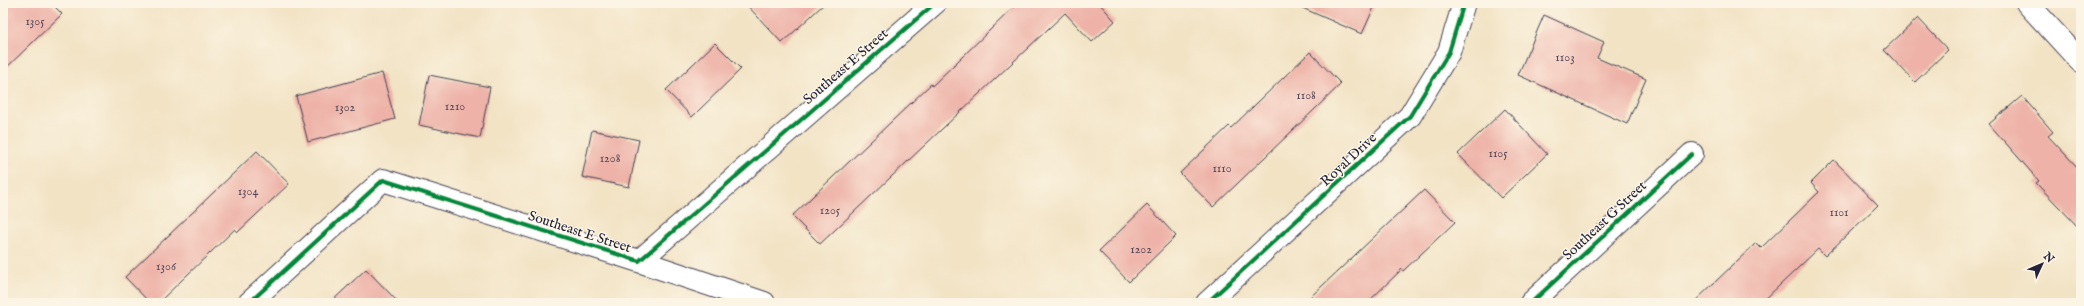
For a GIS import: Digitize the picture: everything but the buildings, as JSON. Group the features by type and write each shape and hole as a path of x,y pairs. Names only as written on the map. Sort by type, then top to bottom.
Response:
{"street":[{"name":"Southeast E Street","path":"249,303 383,180 639,261 935,3"},
{"name":"Royal Drive","path":"1207,303 1410,116 1449,52 1464,3"},
{"path":"2026,3 2081,62"},
{"name":"Southeast G Street","path":"1531,303 1692,154"},
{"path":"639,261 764,303"}],"cycle path":[{"path":"249,303 383,180 639,261 935,3"},
{"path":"1207,303 1410,116 1449,52 1464,3"},
{"path":"1531,303 1692,154"}]}
